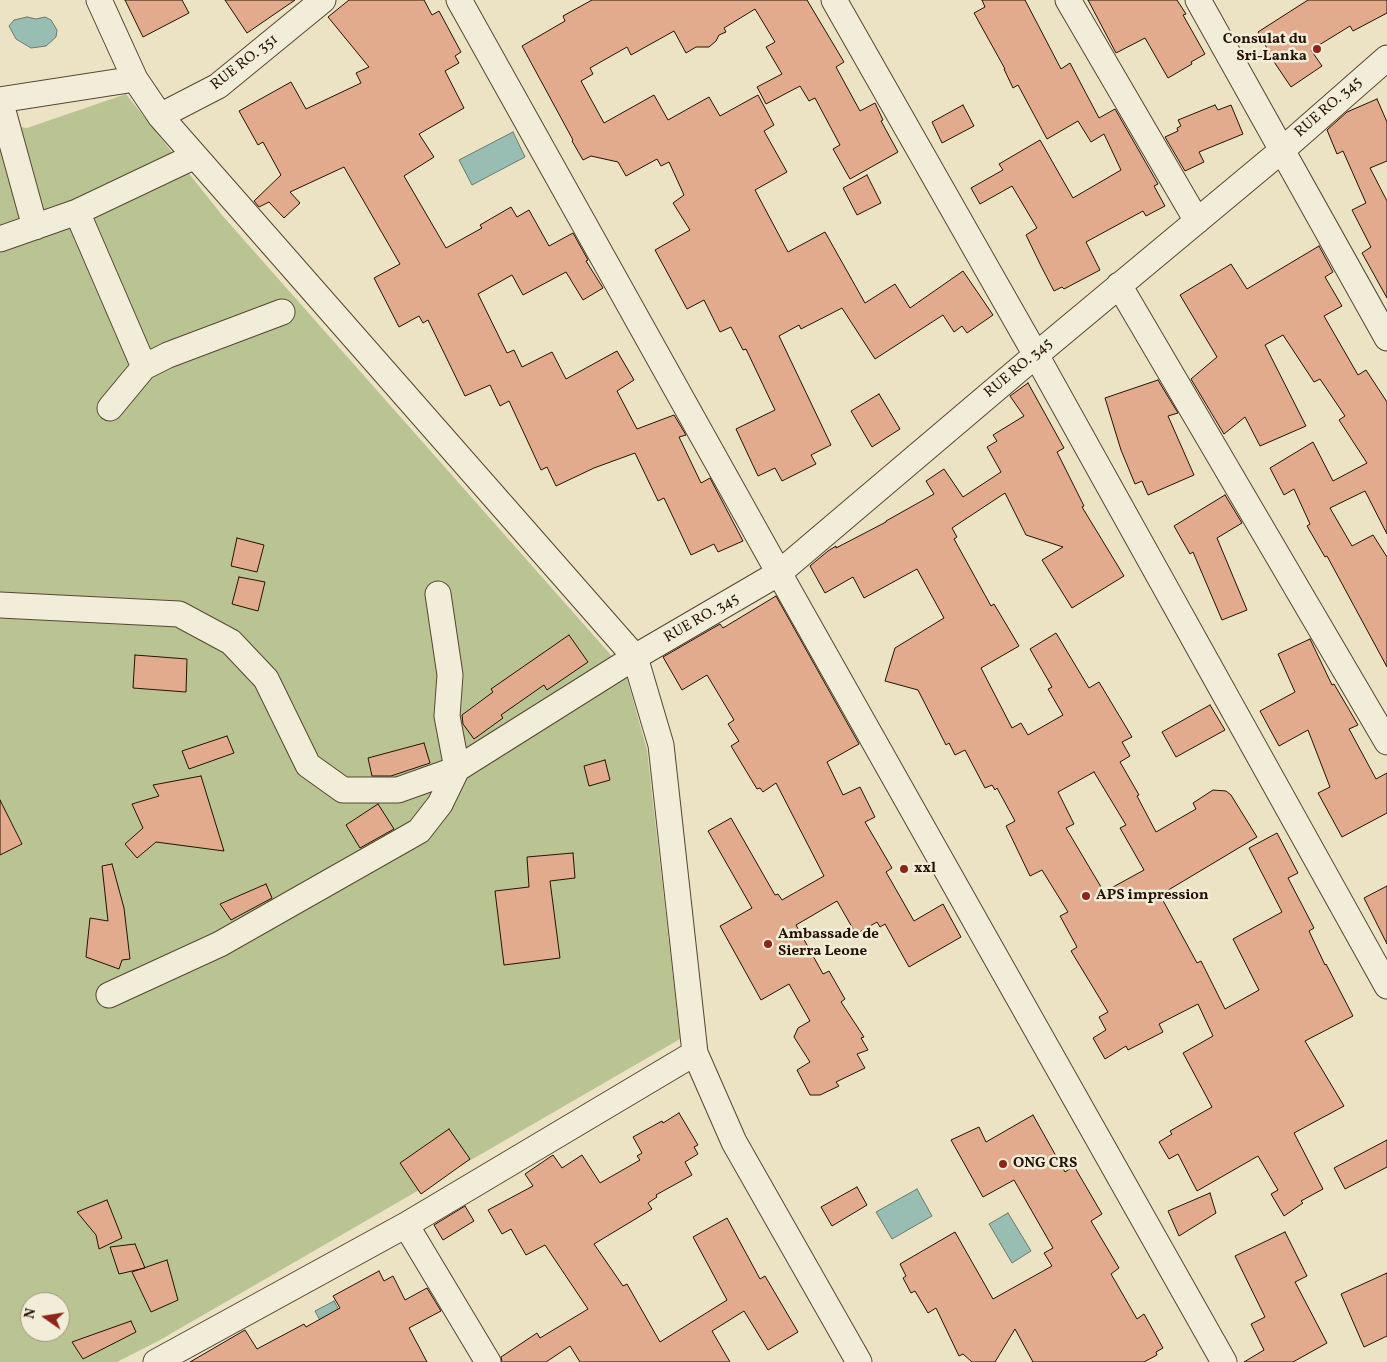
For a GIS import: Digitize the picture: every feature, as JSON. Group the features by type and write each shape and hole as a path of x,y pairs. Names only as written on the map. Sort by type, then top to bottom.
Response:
{"street":[{"path":"99,0 135,79 160,116 635,658 661,745 695,1053 734,1142 859,1362"},
{"name":"RUE RO. 351","path":"160,116 218,86 323,0"},
{"path":"459,0 779,574 1224,1362"},
{"path":"834,0 1036,355 1387,986"},
{"path":"1068,0 1196,221"},
{"path":"1198,0 1387,338"},
{"name":"RUE RO. 345","path":"0,605 178,614 231,642 266,679 308,765 343,790 398,790 457,769 635,658 779,574 1119,285 1281,151 1387,58"},
{"path":"35,227 0,100 135,79"},
{"path":"0,239 77,212 195,156"},
{"path":"77,212 144,367"},
{"path":"1119,285 1387,742"},
{"path":"110,408 144,367 168,355 282,312"},
{"path":"109,995 220,944 420,831 440,804 457,769 447,716 450,676 438,594"},
{"path":"156,1362 406,1225 695,1053"},
{"path":"406,1225 488,1362"}],"green space":[{"path":"126,94 221,214 625,671 647,750 680,1039 160,1340 117,1362 0,1362 0,125 27,128"}],"water":[{"path":"27,17 36,19 45,17 51,20 57,30 56,37 46,46 31,48 16,39 9,26 14,20"},
{"path":"513,132 525,157 472,185 459,160"},
{"path":"917,1189 932,1216 892,1239 876,1212"},
{"path":"1008,1213 1031,1251 1012,1263 989,1224"},
{"path":"334,1301 354,1338 335,1349 315,1311"}],"building":[{"path":"125,0 182,0 189,13 143,37"},
{"path":"225,0 295,0 247,33"},
{"path":"349,0 424,0 432,15 439,11 461,52 455,56 459,63 445,71 464,108 419,134 434,157 404,176 446,248 482,228 480,225 511,207 517,217 529,210 549,246 573,233 588,260 586,261 603,288 583,300 566,272 523,295 512,275 478,294 507,353 514,350 522,367 552,352 566,379 617,351 634,380 617,391 637,429 674,415 686,435 679,437 701,483 710,478 743,541 718,552 714,544 691,555 664,498 658,501 635,453 594,468 556,486 547,467 541,470 509,401 500,406 490,385 465,396 428,320 423,323 419,316 399,327 374,278 400,264 344,167 290,192 300,203 284,218 269,202 259,207 254,201 281,175 263,142 258,145 239,111 291,82 306,109 361,83 356,73 369,67 328,17"},
{"path":"592,0 807,0 844,62 836,67 860,111 875,103 883,120 881,121 898,152 850,179 833,149 840,145 815,98 809,101 800,86 766,104 757,87 782,74 766,47 775,42 755,9 724,28 726,32 719,35 716,41 709,47 696,47 686,53 674,31 631,55 627,47 590,68 593,74 581,81 604,123 654,95 668,120 709,97 720,116 758,95 774,125 764,131 787,172 755,190 788,252 825,232 865,303 895,284 910,308 963,271 993,315 967,333 962,326 954,332 943,315 875,359 842,308 801,329 799,325 779,336 831,445 811,455 816,464 782,481 775,468 758,476 736,429 775,410 746,349 743,350 731,327 720,332 704,300 687,309 655,250 690,230 673,203 684,195 669,162 661,166 657,159 626,176 618,162 591,156 583,160 522,46 565,21 563,16"},
{"path":"982,0 1025,0 1061,69 1070,63 1099,118 1115,109 1158,184 1154,186 1165,206 1146,216 1143,211 1086,242 1100,270 1064,289 1062,287 1054,291 1041,266 1026,235 1037,228 1012,186 980,204 971,188 1003,170 999,164 1040,140 1073,198 1121,170 1104,134 1091,142 1078,121 1047,139 1018,85 1013,88 1005,69 974,13 985,7"},
{"path":"1088,0 1177,0 1186,14 1183,15 1205,54 1168,78 1145,38 1116,53"},
{"path":"1308,0 1387,0 1387,13 1353,31 1350,26 1311,50 1322,66 1291,87 1268,53 1258,32"},
{"path":"1377,99 1387,122 1387,161 1370,168 1387,201 1387,298 1362,253 1371,247 1352,210 1366,203 1343,151 1337,154 1327,130 1347,112"},
{"path":"963,105 974,126 942,143 932,122"},
{"path":"1215,105 1218,110 1231,105 1243,134 1199,152 1204,162 1185,171 1165,137 1178,131 1177,128 1181,126 1178,120"},
{"path":"867,175 881,203 857,215 843,188"},
{"path":"1319,246 1333,272 1325,277 1342,306 1324,316 1358,375 1366,370 1387,402 1387,534 1365,491 1330,508 1352,546 1373,535 1387,557 1387,667 1327,556 1325,557 1307,526 1310,524 1294,489 1284,495 1270,468 1313,442 1333,481 1367,463 1339,420 1345,416 1320,379 1314,382 1283,335 1265,345 1306,426 1260,446 1245,417 1224,434 1191,379 1217,357 1180,295 1231,264 1247,289"},
{"path":"1158,380 1178,413 1168,416 1194,475 1148,495 1142,481 1135,484 1121,450 1105,398"},
{"path":"1028,383 1064,448 1057,452 1084,506 1082,507 1124,576 1072,608 1042,560 1063,547 1026,535 1005,493 952,528 957,537 954,539 991,606 994,604 1019,646 981,668 1012,728 1021,723 1028,735 1063,715 1048,689 1052,687 1030,649 1056,633 1089,688 1099,682 1132,737 1122,742 1130,756 1120,762 1139,795 1137,796 1156,832 1196,809 1193,803 1213,790 1226,791 1231,795 1257,837 1160,895 1197,963 1201,961 1225,1009 1259,990 1233,939 1282,912 1249,848 1277,833 1298,873 1288,878 1314,928 1309,931 1353,1016 1305,1041 1344,1106 1294,1133 1323,1189 1301,1201 1303,1203 1284,1216 1271,1194 1278,1190 1258,1156 1197,1191 1178,1154 1169,1159 1159,1142 1172,1134 1170,1131 1212,1107 1183,1053 1213,1036 1198,1004 1159,1024 1163,1032 1128,1050 1126,1046 1105,1059 1093,1038 1106,1030 1099,1017 1108,1012 1071,951 1077,947 1060,916 1068,912 1042,870 1030,876 1006,826 1015,821 997,788 995,790 992,785 985,788 965,750 955,755 949,743 946,745 918,690 885,681 895,648 944,618 917,569 864,598 853,577 825,593 810,566 836,546 836,548 886,522 934,494 926,481 944,469 963,497 1001,472 987,447 997,441 993,435 1024,416 1010,396","holes":["1094,772 1126,825 1120,828 1144,870 1104,892 1066,828 1074,824 1058,792"]},
{"path":"879,394 900,429 872,447 851,411"},
{"path":"1225,495 1242,523 1217,538 1247,610 1222,620 1193,552 1190,554 1174,526"},
{"path":"237,538 264,545 257,572 231,566"},
{"path":"239,577 265,582 258,611 232,604"},
{"path":"776,596 859,744 827,762 843,795 860,787 875,817 865,822 892,868 886,872 914,921 943,904 961,937 909,967 885,924 880,927 877,922 856,934 837,901 796,925 823,974 829,971 845,999 841,1002 864,1037 861,1038 868,1050 857,1054 865,1068 836,1082 839,1086 820,1095 810,1095 797,1070 810,1062 794,1037 798,1028 810,1021 789,984 761,1000 720,926 752,908 708,831 731,818 775,895 778,894 782,900 824,876 776,783 763,792 760,788 757,789 731,746 739,741 728,724 734,720 707,675 682,690 663,657 720,624 723,628"},
{"path":"569,635 588,662 547,690 544,685 501,715 503,718 474,739 463,724 462,715 493,692 491,689"},
{"path":"1310,639 1332,685 1334,684 1358,725 1349,729 1376,779 1387,773 1387,813 1342,837 1318,793 1330,787 1308,730 1279,746 1260,711 1295,692 1278,654"},
{"path":"135,655 187,659 186,692 133,688"},
{"path":"1210,705 1225,730 1176,757 1162,732"},
{"path":"227,736 234,753 189,769 182,751"},
{"path":"424,743 430,763 391,776 372,776 368,758"},
{"path":"605,760 610,780 589,786 584,766"},
{"path":"201,776 224,851 156,842 137,858 125,844 143,828 132,804 159,796 153,785"},
{"path":"0,800 22,844 0,855"},
{"path":"378,804 394,829 360,848 346,825"},
{"path":"573,853 575,878 550,881 560,958 504,965 495,891 529,887 527,857"},
{"path":"112,864 124,908 130,959 122,960 119,969 86,957 90,918 108,921 102,866"},
{"path":"266,884 272,898 231,920 220,904"},
{"path":"1387,886 1387,944 1364,898"},
{"path":"679,1113 698,1145 694,1147 698,1154 685,1162 692,1175 656,1195 657,1197 648,1203 652,1209 594,1244 623,1286 627,1284 660,1342 727,1300 693,1237 727,1218 760,1279 765,1276 798,1332 768,1350 744,1311 712,1331 730,1362 580,1362 570,1346 546,1362 502,1362 501,1357 537,1333 540,1338 588,1309 545,1245 526,1255 511,1229 502,1234 488,1210 533,1186 525,1174 553,1155 562,1168 582,1155 600,1183 640,1160 637,1156 642,1153 633,1137"},
{"path":"1033,1115 1065,1172 1074,1166 1102,1214 1091,1221 1119,1268 1111,1274 1137,1319 1144,1314 1163,1348 1156,1352 1157,1355 1144,1362 1033,1362 1015,1329 995,1362 972,1362 963,1354 959,1356 936,1308 928,1313 915,1291 911,1293 903,1278 906,1276 900,1264 955,1232 993,1299 1052,1266 1044,1253 1053,1248 1014,1180 983,1197 951,1140 979,1127 986,1142"},
{"path":"449,1129 470,1159 421,1194 400,1163"},
{"path":"1387,1140 1387,1167 1345,1189 1334,1168"},
{"path":"857,1187 867,1205 832,1226 821,1207"},
{"path":"1210,1193 1216,1213 1179,1236 1168,1211"},
{"path":"107,1200 122,1238 99,1249 96,1235 77,1212"},
{"path":"465,1206 474,1221 443,1240 434,1225"},
{"path":"1285,1232 1307,1276 1295,1282 1327,1343 1293,1362 1244,1362 1264,1350 1251,1324 1265,1317 1235,1256"},
{"path":"135,1244 145,1268 119,1274 110,1247"},
{"path":"167,1260 178,1300 151,1312 132,1272"},
{"path":"379,1271 384,1281 393,1276 405,1300 427,1288 441,1311 409,1328 427,1362 190,1362 245,1330 257,1349 304,1324 306,1327 340,1308 333,1296"},
{"path":"1387,1273 1387,1336 1364,1347 1341,1294"},
{"path":"131,1321 136,1332 83,1359 72,1342"}],"place":[{"name":"Consulat du Sri-Lanka","path":"1317,49"},
{"name":"xxl","path":"904,869"},
{"name":"APS impression","path":"1086,896"},
{"name":"Ambassade de Sierra Leone","path":"768,944"},
{"name":"ONG CRS","path":"1003,1164"}]}
